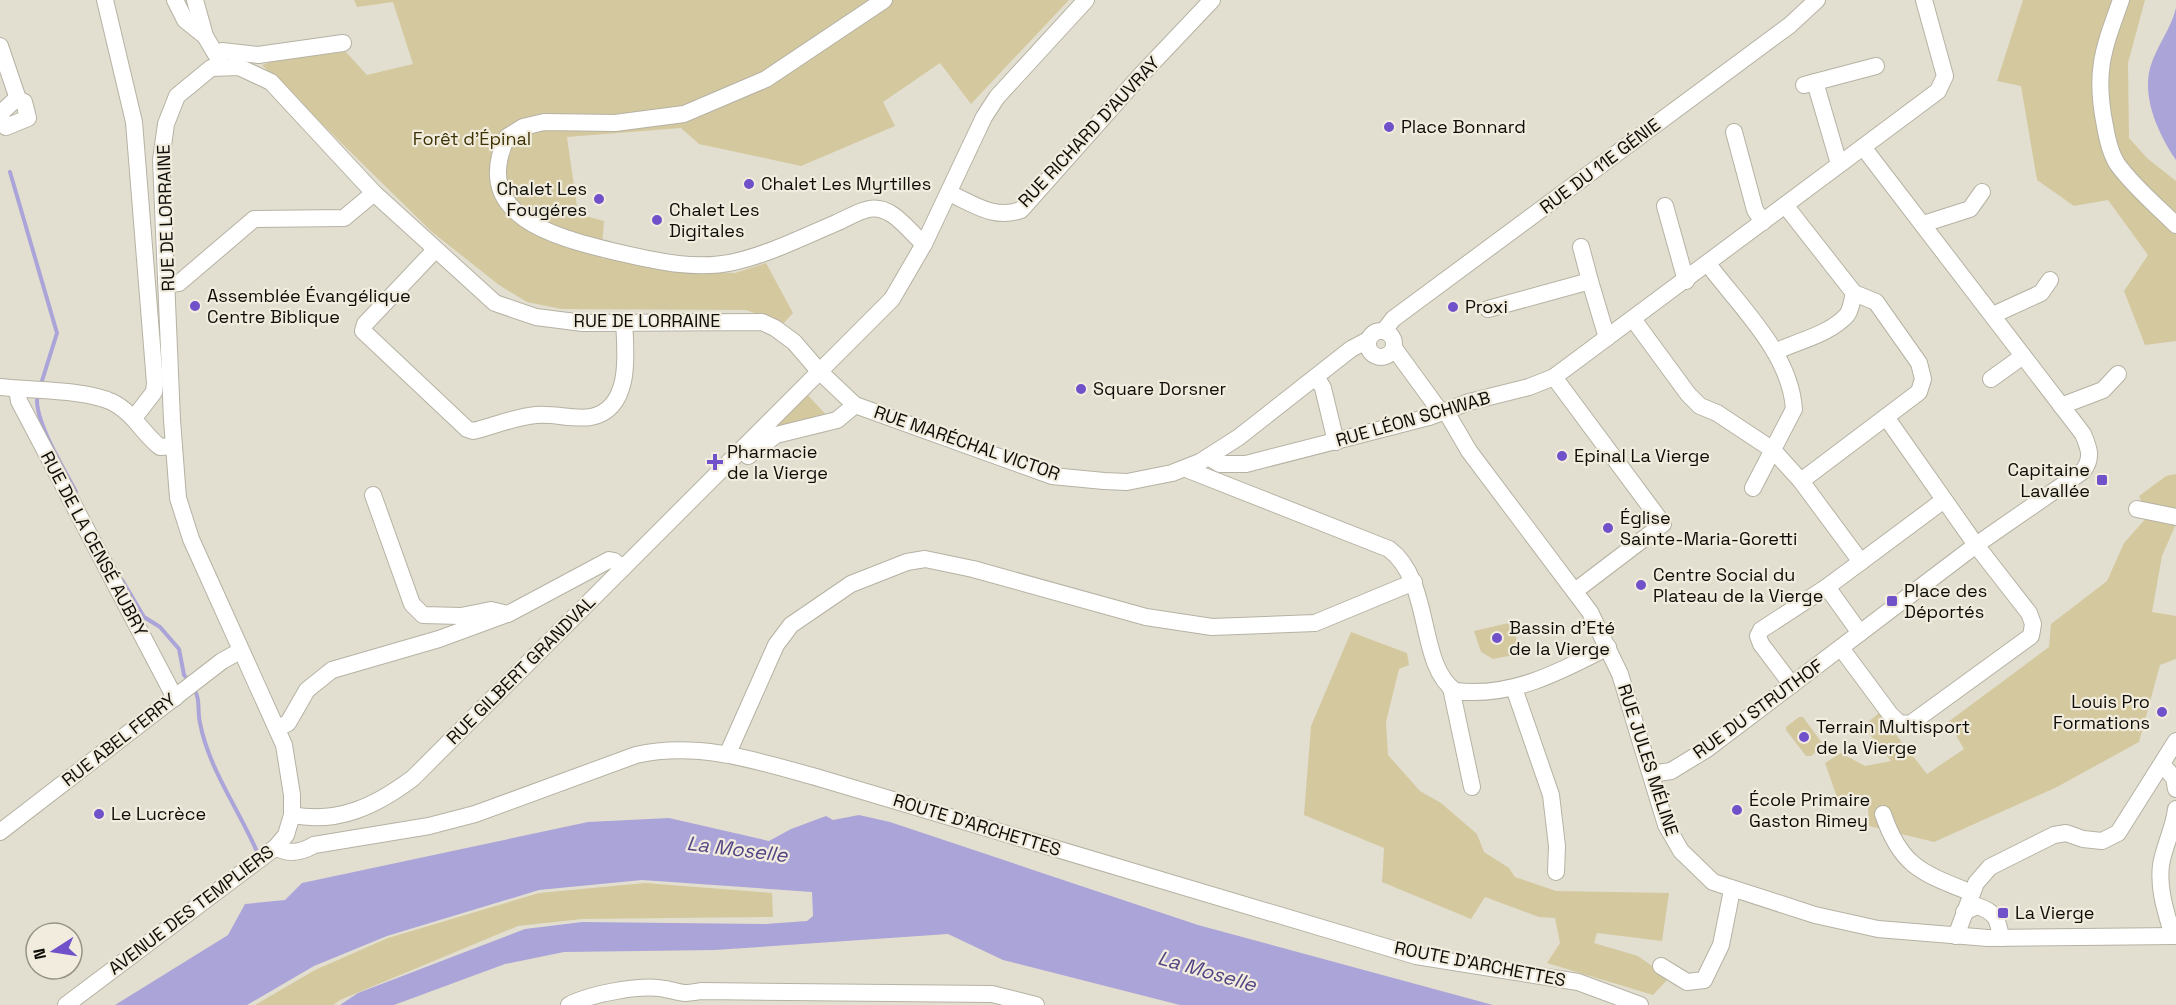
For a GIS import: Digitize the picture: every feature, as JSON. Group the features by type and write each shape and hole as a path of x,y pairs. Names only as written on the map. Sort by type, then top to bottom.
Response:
{"street":[{"path":"105,0 134,122 155,383 154,392 134,418"},
{"path":"176,0 185,20 205,36"},
{"path":"195,0 205,36 217,60"},
{"path":"884,0 766,79 684,114 626,122 544,122 524,127 507,137 497,164 499,178 512,208 525,220 545,232 647,259 688,265 733,262 770,251 870,209 892,213 924,244"},
{"name":"RUE GILBERT GRANDVAL","path":"292,816 317,820 340,817 395,792 413,778 724,470 744,445 892,299 924,244 984,117 997,97 1086,0"},
{"name":"RUE RICHARD D'AUVRAY","path":"949,193 994,214 1008,215 1021,210 1140,76 1212,0"},
{"name":"RUE DU 11E GÉNIE","path":"1383,344 1410,308 1790,26 1816,0"},
{"name":"RUE LÉON SCHWAB","path":"1208,456 1220,464 1246,464 1336,442 1529,387 1554,377 1686,281 1938,91 1945,76 1924,0"},
{"path":"2121,0 2108,36 2098,75 2099,98 2106,132 2116,162 2125,174 2176,225"},
{"path":"217,60 222,51 258,55 343,43"},
{"path":"0,46 18,99 2,112 1,123"},
{"name":"RUE DE LORRAINE","path":"281,841 292,816 290,773 278,728 240,651 184,522 178,498 161,160 166,124 177,96 186,86 211,68 217,60 239,67 271,82 374,194 495,303 514,312 583,323 762,322 794,342 819,371"},
{"path":"1839,164 1809,83 1876,66"},
{"path":"1734,132 1755,210 1763,222"},
{"path":"1863,147 2061,405 2103,390 2118,374"},
{"path":"1923,224 1970,208 1982,192"},
{"path":"168,284 178,283 254,219 344,218 350,216 374,194"},
{"path":"1785,205 1854,293 1876,302 1919,363 1923,379 1919,392 1801,481"},
{"path":"1665,206 1686,281"},
{"path":"1581,247 1607,338"},
{"path":"435,250 365,324 363,331 467,429 473,431 536,415 590,417 604,412 616,401 623,384 624,322"},
{"path":"1708,264 1782,361 1793,395 1794,409 1753,488"},
{"path":"1993,315 2041,294 2050,280"},
{"path":"1488,309 1590,281"},
{"path":"1775,352 1798,340 1825,331 1848,315 1854,293"},
{"path":"1632,319 1688,394 1700,406 1717,413 1773,450 1801,481 1861,562"},
{"name":"RUE MARÉCHAL VICTOR","path":"819,371 855,405 1052,476 1127,482 1186,469 1208,456 1317,378 1351,349 1383,344"},
{"name":"RUE JULES MÉLINE","path":"1383,344 1396,363 1405,364 1443,411 1575,591 1608,647 1620,674 1666,825 1680,851 1713,882 1732,890 1845,924 1956,936 2001,938 2174,936"},
{"path":"1991,379 2023,356"},
{"path":"1554,377 1663,524 1575,591"},
{"path":"1317,378 1323,388 1336,442"},
{"path":"0,387 90,396 113,402 134,418 160,447 174,446"},
{"name":"RUE DE LA CENSÉ AUBRY","path":"17,389 19,401 175,698"},
{"name":"RUE MARÉCHAL VICTOR","path":"791,429 837,420 855,405"},
{"name":"RUE DU STRUTHOF","path":"1651,774 1671,771 1707,749 1976,545 2083,471 2090,462 2090,450 2083,434 2061,405"},
{"path":"1841,648 1890,714 1899,723 1910,724 2031,636 2032,624 2029,612 1976,545 1886,417"},
{"name":"RUE GILBERT GRANDVAL","path":"724,470 743,460 764,442 791,429"},
{"path":"1186,469 1389,549 1401,558 1414,582 1441,677 1451,688 1472,787"},
{"path":"373,495 412,604 418,612 440,616 491,610 508,614"},
{"path":"1792,685 1761,644 1758,636 1761,630 1827,587 1944,500"},
{"path":"2137,509 2176,517"},
{"path":"728,753 776,645 791,625 851,584 907,562 925,559 973,569 1146,617 1212,627 1315,623 1342,614 1414,582"},
{"path":"278,728 288,723 307,690 332,670 439,639 508,614 609,560 623,568"},
{"path":"1827,587 1860,633"},
{"path":"1451,688 1467,692 1495,692 1514,688 1562,670 1608,647"},
{"name":"RUE ABEL FERRY","path":"0,831 240,651"},
{"path":"1514,688 1551,795 1557,837 1556,872"},
{"path":"1956,936 1976,883 1990,867 2054,835 2066,833 2084,839 2102,841 2118,833 2176,741"},
{"name":"ROUTE D'ARCHETTES","path":"281,841 314,845 429,826 475,814 636,755 660,749 691,749 728,753 1416,956 1578,982 1640,1005"},
{"path":"2162,764 2174,778 2176,789"},
{"path":"2174,936 2163,902 2160,880 2161,864 2176,809"},
{"path":"1883,814 1892,839 1905,858 1928,875 1972,893"},
{"name":"AVENUE DES TEMPLIERS","path":"66,1005 281,841"},
{"path":"1661,966 1688,982 1704,980 1720,945 1732,890"},
{"path":"1964,912 1977,906 1991,910 1998,919 2001,938"},
{"path":"569,1005 602,994 636,989 665,989 677,999 992,994 1036,1005"}],"green space":[{"name":"Forêt d'Épinal","path":"354,0 1069,0 971,104 940,63 883,102 895,126 801,166 699,144 681,128 567,137 578,214 604,221 601,258 687,271 735,273 766,263 793,313 784,323 746,310 561,309 527,302 499,285 432,232 262,65 287,57 346,52 367,75 413,64 393,2 357,7"},
{"path":"2023,0 2145,0 2128,63 2129,138 2147,158 2176,181 2176,341 2145,345 2124,291 2148,255 2108,200 2074,206 2037,180 2021,86 1997,81"},
{"path":"806,393 829,418 756,444"},
{"path":"2176,474 2176,524 2162,556 2152,612 2176,616 2176,659 2160,665 2139,742 2057,787 1934,842 1869,826 1868,806 1838,800 1825,763 1841,753 1865,766 1891,761 1863,726 1879,713 1927,774 1964,749 1948,722 2049,647 2051,624 2107,581 2124,543 2148,516 2139,496 2166,476"},
{"name":"Bassin d'Eté de la Vierge","path":"1513,622 1519,654 1493,659 1481,652 1474,631"},
{"path":"1351,632 1407,653 1409,665 1399,669 1386,722 1388,755 1420,791 1441,803 1477,834 1484,852 1509,868 1515,877 1556,891 1669,893 1662,941 1597,933 1594,943 1638,956 1669,978 1653,995 1547,963 1560,943 1555,918 1539,917 1485,897 1471,919 1382,882 1384,848 1304,815 1311,726"},
{"name":"Terrain Multisport de la Vierge","path":"1799,717 1803,717 1822,743 1822,747 1811,756 1806,756 1786,730 1786,727"},
{"path":"645,883 772,893 773,917 582,919 518,926 340,1000 333,1005 255,1005 315,970 388,938 539,893"}],"water":[{"path":"2176,8 2176,160 2158,128 2150,104 2148,80 2153,60"},
{"name":"La Moselle","path":"859,815 890,822 1198,925 1493,1005 1180,1005 1003,960 948,934 715,950 564,952 505,964 394,1005 340,1005 358,993 525,929 582,922 765,924 807,921 813,916 812,892 642,880 539,890 387,936 314,966 247,1005 115,1005 228,935 245,904 285,900 302,883 588,822 669,818 769,841 791,829 826,816 833,820"}],"waterway":[{"path":"10,172 57,333 41,384"},
{"path":"38,394 39,416 44,429 76,492"},
{"path":"122,580 144,617 160,627 179,649 184,675 189,681"},
{"path":"193,687 197,696 204,740 210,757 258,854"}],"place":[{"name":"Place Bonnard","path":"1389,127"},
{"name":"Chalet Les Myrtilles","path":"749,184"},
{"name":"Chalet Les Fougéres","path":"599,199"},
{"name":"Chalet Les Digitales","path":"657,220"},
{"name":"Assemblée Évangélique Centre Biblique","path":"195,306"},
{"name":"Proxi","path":"1453,307"},
{"name":"Square Dorsner","path":"1081,389"},
{"name":"Epinal La Vierge","path":"1562,456"},
{"name":"Pharmacie de la Vierge","path":"715,462"},
{"name":"Capitaine Lavallée","path":"2102,480"},
{"name":"Église Sainte-Maria-Goretti","path":"1608,528"},
{"name":"Centre Social du Plateau de la Vierge","path":"1641,585"},
{"name":"Place des Déportés","path":"1892,601"},
{"name":"Bassin d'Eté de la Vierge","path":"1497,638"},
{"name":"Louis Pro Formations","path":"2162,712"},
{"name":"Terrain Multisport de la Vierge","path":"1804,737"},
{"name":"École Primaire Gaston Rimey","path":"1737,810"},
{"name":"Le Lucrèce","path":"99,814"},
{"name":"La Vierge","path":"2003,913"}]}
